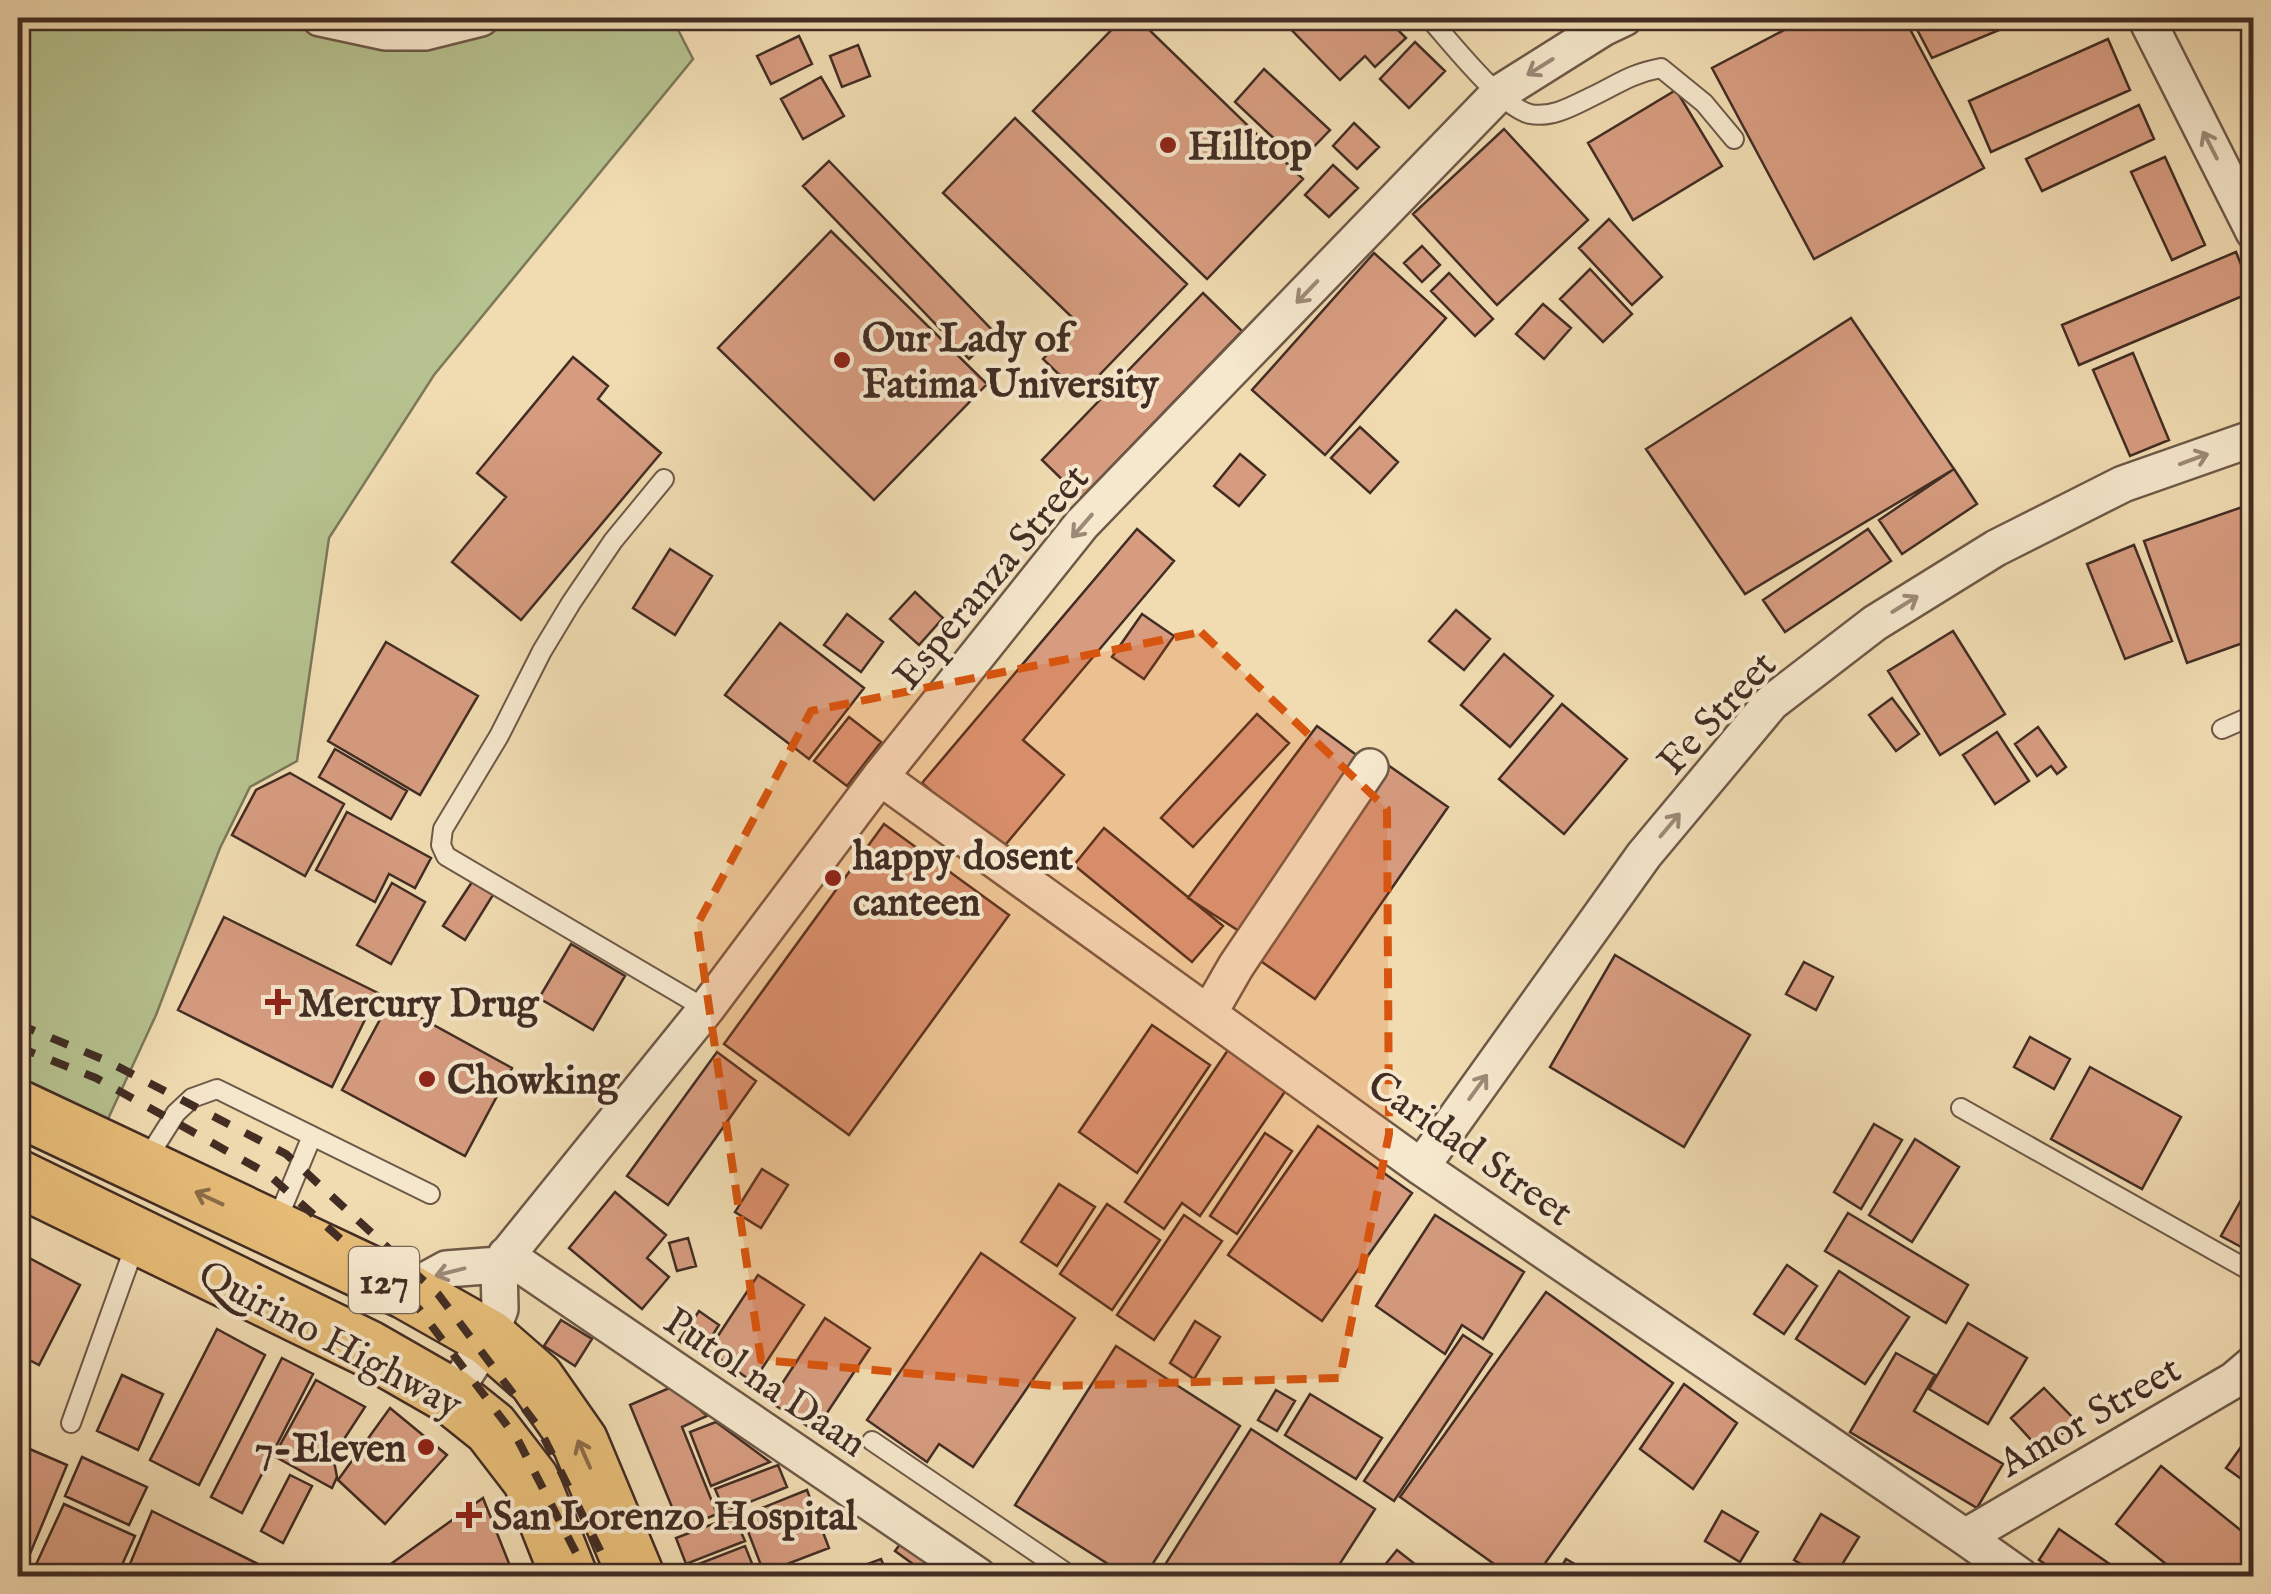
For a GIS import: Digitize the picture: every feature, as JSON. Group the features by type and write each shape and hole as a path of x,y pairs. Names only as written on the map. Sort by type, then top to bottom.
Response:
{"main road":[{"name":"Quirino Highway","path":"18,1108 406,1291 489,1338 536,1380 580,1442 636,1576"},
{"name":"Quirino Highway","path":"18,1178 369,1349 451,1396 491,1428 530,1480 569,1576"}],"street":[{"path":"320,18 385,32 425,32 482,18"},
{"name":"Esperanza Street","path":"502,1260 706,1009 880,778 1082,524 1498,94 1624,18"},
{"path":"2146,18 2254,232"},
{"name":"Fe Street","path":"1421,1167 1644,855 1771,703 1875,623 1996,548 2123,484 2254,438"},
{"path":"1208,1014 1370,767"},
{"name":"Caridad Street","path":"880,778 1421,1167 2020,1576"},
{"path":"406,1291 446,1269 502,1260 500,1308 489,1338 451,1396"},
{"name":"Putol na Daan","path":"502,1260 978,1576"},
{"name":"Amor Street","path":"1966,1537 2247,1378"}],"lane":[{"path":"1429,18 1498,94 1528,114 1552,114 1636,73 1660,68 1704,103 1734,139"},
{"path":"664,480 613,541 571,602 498,736 442,828 441,845 446,856 706,1009"},
{"path":"2222,729 2254,715"},
{"path":"142,1166 176,1112 192,1098 216,1089 430,1194"},
{"path":"1961,1108 2254,1273"},
{"path":"274,1228 312,1136"},
{"path":"71,1423 138,1237"},
{"path":"872,1441 1071,1576"}],"highlighted area":[{"path":"1201,632 1387,809 1389,1134 1340,1378 1053,1386 761,1360 697,925 811,711"}],"green space":[{"path":"18,18 672,18 693,59 434,375 329,538 297,761 250,787 220,848 156,1015 107,1121 18,1079"}],"building":[{"name":"Hilltop","path":"1123,18 1137,18 1303,179 1207,279 1033,111"},
{"path":"1280,18 1386,18 1406,38 1375,67 1365,56 1340,80"},
{"path":"1807,18 1904,18 1984,168 1814,259 1712,68"},
{"path":"1911,18 2028,18 1932,58"},
{"path":"799,36 812,64 771,84 757,56"},
{"path":"2108,39 2130,90 1991,152 1969,101"},
{"path":"1415,42 1445,71 1409,108 1380,79"},
{"path":"858,45 870,76 842,87 830,56"},
{"path":"1264,69 1330,130 1299,162 1235,102"},
{"path":"821,77 844,116 803,139 781,99"},
{"path":"1676,90 1722,166 1633,220 1588,143"},
{"path":"2139,105 2154,139 2042,191 2026,159"},
{"path":"1015,118 1187,284 1080,395 1043,359 1078,323 943,193"},
{"path":"1354,123 1379,147 1357,169 1333,146"},
{"path":"1504,129 1588,220 1497,305 1413,214"},
{"path":"2165,157 2205,245 2172,260 2131,172"},
{"path":"829,161 996,334 969,359 803,186"},
{"path":"1333,165 1358,188 1329,217 1305,195"},
{"path":"1609,219 1662,277 1632,305 1579,248"},
{"path":"831,231 987,384 874,500 718,348"},
{"path":"1422,246 1440,265 1422,282 1404,263"},
{"path":"2236,252 2252,292 2079,365 2062,325"},
{"path":"1374,253 1446,318 1325,455 1252,390"},
{"path":"1590,269 1632,314 1603,342 1560,299"},
{"path":"1449,273 1493,319 1475,336 1431,291"},
{"path":"1203,293 1242,331 1081,498 1042,460"},
{"path":"1543,304 1571,328 1544,359 1516,334"},
{"path":"1851,318 1954,469 1745,594 1646,449"},
{"path":"2133,353 2169,440 2130,456 2093,370"},
{"path":"573,357 608,386 598,399 661,453 521,620 452,562 506,497 477,473"},
{"path":"1360,427 1398,462 1370,493 1331,458"},
{"path":"1240,454 1265,475 1239,506 1214,486"},
{"path":"1954,469 1977,504 1902,554 1879,520"},
{"path":"2254,503 2254,639 2187,663 2144,541"},
{"path":"1137,529 1174,561 1023,740 1064,775 1001,850 922,783"},
{"path":"1868,529 1891,561 1785,632 1763,600"},
{"path":"2134,545 2172,641 2125,659 2087,564"},
{"path":"670,549 712,576 675,635 633,608"},
{"path":"915,592 943,618 919,645 890,619"},
{"path":"1456,610 1490,639 1464,670 1429,641"},
{"path":"847,614 883,642 861,672 824,645"},
{"path":"1142,614 1174,636 1144,679 1112,657"},
{"path":"780,623 864,688 809,759 725,695"},
{"path":"1953,631 2005,714 1940,755 1888,671"},
{"path":"386,642 478,696 420,795 328,741"},
{"path":"1504,654 1553,696 1510,747 1461,705"},
{"path":"1892,698 1919,734 1896,751 1869,715"},
{"path":"1562,704 1627,759 1564,834 1499,779"},
{"path":"1257,714 1289,743 1193,847 1161,818"},
{"path":"849,717 881,742 847,786 814,761"},
{"path":"1317,726 1366,762 1239,931 1188,898"},
{"path":"2038,727 2066,767 2057,774 2051,766 2037,776 2015,744"},
{"path":"1997,732 2029,781 1995,804 1963,755"},
{"path":"335,749 407,791 391,819 319,777"},
{"path":"1385,763 1448,807 1315,999 1252,955"},
{"path":"290,773 344,804 305,876 232,835 256,790"},
{"path":"347,812 431,858 415,888 389,874 375,902 316,870"},
{"path":"884,824 1009,915 849,1135 724,1044"},
{"path":"1104,828 1223,926 1192,962 1074,865"},
{"path":"472,882 493,895 465,940 443,926"},
{"path":"392,883 425,902 391,964 357,945"},
{"name":"Mercury Drug","path":"224,917 378,993 332,1087 178,1010"},
{"path":"571,944 625,976 593,1030 539,998"},
{"path":"1615,955 1750,1035 1684,1147 1550,1067"},
{"path":"1804,962 1833,977 1816,1010 1786,994"},
{"name":"Chowking","path":"390,1001 512,1068 465,1156 342,1090"},
{"path":"1152,1025 1210,1065 1137,1173 1079,1132"},
{"path":"2030,1037 2070,1059 2054,1089 2014,1067"},
{"path":"1228,1050 1286,1090 1200,1216 1182,1203 1164,1229 1125,1202"},
{"path":"717,1052 756,1081 668,1205 627,1176"},
{"path":"2090,1067 2181,1117 2142,1189 2051,1139"},
{"path":"1874,1124 1902,1140 1861,1209 1834,1192"},
{"path":"1318,1126 1412,1193 1322,1321 1228,1255"},
{"path":"1265,1133 1292,1151 1237,1234 1210,1216"},
{"path":"1915,1139 1959,1167 1912,1242 1869,1215"},
{"path":"762,1169 788,1185 761,1228 735,1212"},
{"path":"2254,1177 2254,1254 2221,1236"},
{"path":"1059,1184 1095,1207 1057,1266 1021,1242"},
{"path":"615,1192 666,1235 647,1258 669,1277 642,1309 569,1248"},
{"path":"1107,1204 1160,1240 1112,1310 1060,1274"},
{"path":"1848,1213 1968,1285 1946,1323 1825,1251"},
{"path":"1184,1215 1222,1241 1154,1340 1117,1315"},
{"path":"1435,1215 1524,1272 1483,1339 1462,1325 1445,1354 1376,1306"},
{"path":"688,1238 696,1266 677,1271 669,1243"},
{"path":"18,1252 80,1285 39,1365 18,1354"},
{"path":"981,1253 1075,1318 973,1467 939,1444 927,1462 867,1420"},
{"path":"1787,1265 1817,1286 1784,1334 1754,1314"},
{"path":"1839,1271 1909,1317 1865,1384 1796,1339"},
{"path":"758,1275 804,1305 753,1382 708,1351"},
{"path":"1546,1292 1673,1383 1536,1576 1511,1576 1400,1497"},
{"path":"699,1311 719,1325 700,1355 679,1341"},
{"path":"825,1318 870,1348 815,1431 770,1402"},
{"path":"561,1320 592,1339 575,1366 544,1346"},
{"path":"1195,1321 1220,1337 1194,1379 1170,1363"},
{"path":"1968,1323 2027,1358 1988,1424 1929,1389"},
{"path":"217,1329 265,1355 199,1485 150,1460"},
{"path":"1463,1335 1492,1354 1394,1501 1364,1481"},
{"path":"1116,1346 1240,1426 1145,1576 1127,1576 1015,1505"},
{"path":"1896,1353 1935,1375 1914,1411 2003,1464 1977,1508 1850,1432"},
{"path":"282,1358 313,1374 242,1513 211,1497"},
{"path":"122,1375 163,1394 138,1450 97,1431"},
{"path":"316,1380 365,1407 333,1456 337,1477 332,1488 274,1456"},
{"path":"1684,1384 1737,1423 1693,1489 1640,1449"},
{"path":"674,1386 707,1416 682,1427 717,1514 681,1529 630,1405"},
{"path":"2044,1388 2076,1421 2042,1452 2011,1418"},
{"path":"1276,1390 1295,1401 1277,1431 1258,1420"},
{"path":"1310,1394 1382,1438 1356,1479 1285,1435"},
{"path":"390,1408 447,1455 385,1524 338,1480"},
{"path":"716,1422 770,1462 711,1486 690,1432"},
{"path":"1251,1429 1375,1509 1332,1576 1169,1576 1161,1571"},
{"path":"2251,1433 2254,1435 2254,1488 2226,1468"},
{"path":"18,1444 67,1465 27,1561 18,1558"},
{"path":"82,1457 147,1487 129,1525 65,1496"},
{"path":"778,1465 787,1487 725,1512 715,1489"},
{"path":"2161,1466 2254,1541 2254,1555 2236,1576 2181,1576 2116,1524"},
{"path":"290,1475 312,1486 283,1543 261,1531"},
{"path":"807,1490 829,1548 764,1573 742,1516"},
{"name":"San Lorenzo Hospital","path":"483,1498 514,1576 374,1576"},
{"path":"64,1504 135,1536 117,1576 46,1576 33,1571"},
{"path":"152,1511 278,1574 125,1576"},
{"path":"1722,1511 1758,1532 1740,1562 1705,1541"},
{"path":"1821,1514 1859,1537 1835,1576 1822,1576 1794,1560"},
{"path":"734,1516 745,1541 686,1564 676,1538"},
{"path":"2059,1529 2127,1576 2063,1576 2039,1560"},
{"path":"907,1535 936,1556 924,1572 895,1551"},
{"path":"745,1546 757,1576 685,1576 683,1570"},
{"path":"1397,1550 1430,1576 1376,1576"},
{"path":"881,1559 888,1576 835,1576"},
{"path":"1566,1559 1596,1576 1556,1576"}],"railway":[{"path":"18,1024 107,1061 286,1154 438,1294 539,1428 613,1576"},
{"path":"18,1047 96,1078 268,1174 419,1309 518,1440 588,1576"}],"place":[{"name":"Hilltop","path":"1168,145"},
{"name":"Our Lady of Fatima University","path":"842,360"},
{"name":"happy dosent canteen","path":"833,878"},
{"name":"Mercury Drug","path":"278,1002"},
{"name":"Chowking","path":"427,1079"},
{"name":"7-Eleven","path":"426,1447"},
{"name":"San Lorenzo Hospital","path":"469,1515"}]}
